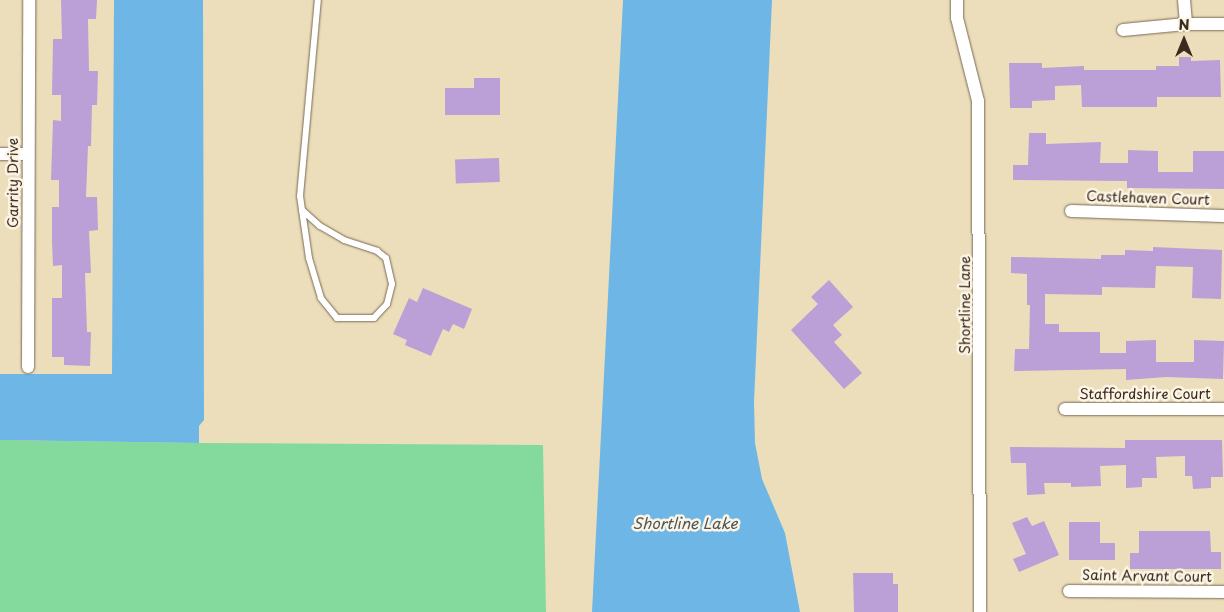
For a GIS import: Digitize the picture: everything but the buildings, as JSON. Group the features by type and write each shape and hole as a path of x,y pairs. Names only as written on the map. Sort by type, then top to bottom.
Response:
{"street":[{"name":"Garrity Drive","path":"28,0 28,366"},
{"name":"Shortline Lane","path":"957,0 957,18 978,101 980,612"},
{"path":"1184,0 1186,24"},
{"path":"1123,30 1186,24 1224,24"},
{"path":"0,154 28,154"},
{"name":"Castlehaven Court","path":"1071,211 1224,216"},
{"name":"Staffordshire Court","path":"1065,409 1224,409"},
{"name":"Saint Arvant Court","path":"1069,591 1224,592"}],"lane":[{"path":"302,210 320,226 344,240 378,252 386,258 392,284 387,304 374,318 337,318 321,298 310,258 302,210 300,196 318,0"}],"green space":[{"path":"0,440 543,445 546,612 0,612"}],"water":[{"path":"114,0 203,0 204,420 199,426 199,443 0,440 0,374 112,374"},
{"name":"Shortline Lake","path":"623,0 772,0 754,402 755,443 762,479 785,533 800,612 592,612"}]}
